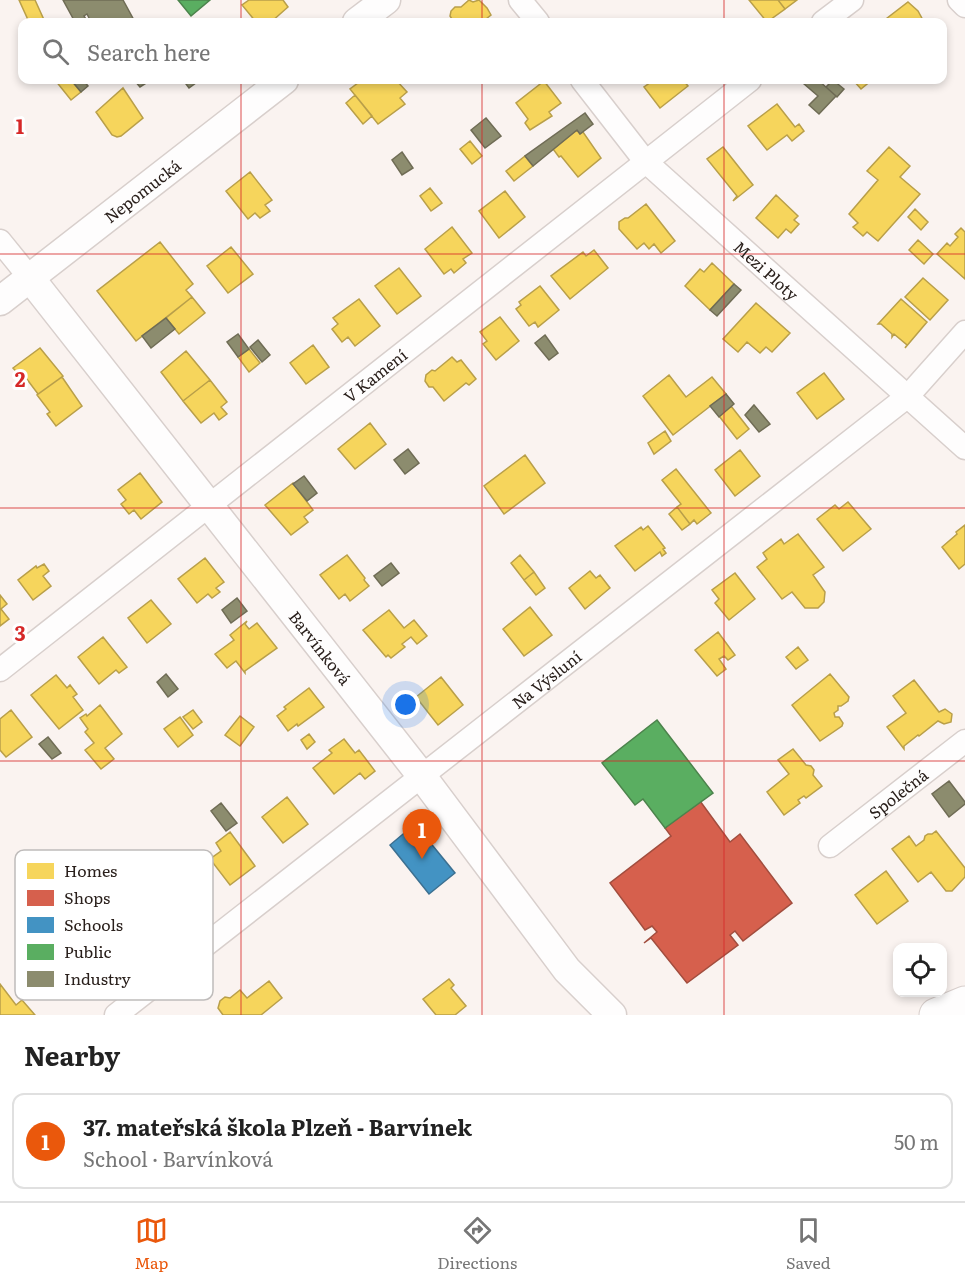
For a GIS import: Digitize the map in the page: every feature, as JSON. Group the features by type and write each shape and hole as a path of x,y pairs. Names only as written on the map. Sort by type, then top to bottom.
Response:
{"highway":[{"path":"936,1015 965,1003"}],"street":[{"path":"362,18 386,0"},
{"path":"520,0 535,18"},
{"path":"828,18 852,0"},
{"path":"959,0 965,6"},
{"name":"Nepomucká","path":"0,301 279,84"},
{"name":"Mezi Ploty","path":"585,84 645,161 965,448"},
{"name":"V Kamení","path":"0,670 745,84"},
{"path":"0,241 30,278"},
{"name":"Barvínková","path":"30,278 421,775 567,970 612,1015"},
{"name":"Na Výsluní","path":"213,939 908,396 965,332"},
{"name":"Společná","path":"830,846 965,741"},
{"name":"Na Výsluní","path":"116,1015 135,1000"}],"building: Homes":[{"path":"19,0 35,0 43,18 27,18"},
{"path":"249,0 283,0 288,7 276,18 253,18 242,5"},
{"path":"469,0 473,2 479,0 491,15 487,18 451,18 451,11 455,7 461,7"},
{"path":"749,0 778,0 785,9 773,18 764,18"},
{"path":"778,0 797,0 785,9"},
{"path":"908,2 922,18 887,18"},
{"path":"58,84 74,84 81,92 71,100"},
{"path":"357,84 400,84 407,92 400,98 405,104 378,124 350,89"},
{"path":"540,84 546,84 561,103 549,112 552,116 530,130 525,123 528,119 516,103"},
{"path":"648,84 686,84 688,86 660,108 644,87"},
{"path":"857,84 867,84 861,89"},
{"path":"123,88 143,118 117,137 112,135 96,112"},
{"path":"355,95 372,116 363,124 346,103"},
{"path":"777,104 795,127 799,124 804,131 792,141 787,135 767,150 748,126"},
{"path":"577,130 580,134 583,132 601,158 578,177 553,149"},
{"path":"470,141 482,156 472,164 460,149"},
{"path":"723,147 753,185 733,201 737,196 707,159"},
{"path":"889,147 910,166 900,177 920,194 878,241 867,232 863,236 853,227 858,223 849,214 878,180 867,171"},
{"path":"525,156 533,166 514,181 506,171"},
{"path":"250,172 272,200 265,205 270,211 260,218 255,213 248,219 226,191"},
{"path":"430,188 442,203 431,211 420,196"},
{"path":"505,191 525,217 499,238 479,211"},
{"path":"776,195 798,216 794,220 799,224 791,233 786,229 778,238 756,218"},
{"path":"646,204 675,241 661,253 654,244 649,249 644,243 637,249 619,229 619,222"},
{"path":"915,209 928,222 921,230 908,217"},
{"path":"452,227 472,253 463,259 466,263 454,273 451,269 444,274 425,249"},
{"path":"961,228 965,232 965,279 937,254 947,243 950,246 958,237 955,234"},
{"path":"918,240 933,254 924,264 909,250"},
{"path":"160,242 193,284 186,290 192,297 136,341 97,291"},
{"path":"231,247 253,274 228,293 207,266"},
{"path":"594,250 608,268 570,299 551,276 583,252 586,256"},
{"path":"712,263 734,284 710,310 685,286 700,269 704,272"},
{"path":"399,268 421,296 397,314 375,286"},
{"path":"923,278 948,300 930,320 905,297"},
{"path":"540,286 559,310 538,327 535,322 529,326 516,309 521,305 519,302"},
{"path":"192,297 205,313 179,334 166,318"},
{"path":"359,299 380,326 355,346 348,337 342,342 332,329 338,324 333,318"},
{"path":"901,299 927,322 905,348 907,345 894,334 892,337 892,334 878,324"},
{"path":"756,303 790,333 772,352 766,347 760,353 747,342 738,352 723,339"},
{"path":"500,317 519,341 496,360 483,344 487,341 480,332"},
{"path":"313,345 329,367 306,384 290,363"},
{"path":"40,348 63,376 38,394 26,378 24,380 13,368"},
{"path":"249,349 260,363 249,372 238,357"},
{"path":"186,351 210,380 183,401 161,372"},
{"path":"452,357 457,362 461,360 476,379 469,385 466,383 444,401 433,387 429,387 425,381 426,375 432,370 435,371"},
{"path":"824,373 844,399 817,419 797,393"},
{"path":"669,375 686,397 712,377 726,394 673,435 643,396"},
{"path":"62,377 82,406 56,426 47,414 50,412 37,395"},
{"path":"210,380 227,402 221,407 227,414 219,420 214,413 201,423 183,401"},
{"path":"731,406 749,429 737,439 719,416"},
{"path":"370,423 386,444 355,469 338,449"},
{"path":"665,431 671,441 654,454 648,443"},
{"path":"740,450 760,476 735,496 715,470"},
{"path":"525,455 545,483 504,514 484,486"},
{"path":"676,469 711,513 697,524 694,520 690,524 677,507 681,504 662,480"},
{"path":"140,473 162,502 141,519 134,510 129,514 121,504 126,500 118,490"},
{"path":"293,483 313,510 304,517 308,522 291,535 265,505"},
{"path":"848,502 871,529 843,551 817,519 835,505 839,509"},
{"path":"677,507 690,524 682,530 669,514"},
{"path":"965,525 965,564 959,569 942,547"},
{"path":"648,526 665,548 663,549 666,553 662,556 660,552 635,571 615,546 641,527 643,530"},
{"path":"798,534 824,567 813,575 825,592 824,602 818,608 805,608 792,592 782,599 757,567 767,559 763,553 781,539 784,544"},
{"path":"347,555 369,586 350,601 345,594 339,599 320,575"},
{"path":"520,555 534,572 524,580 511,563"},
{"path":"205,558 224,582 216,588 220,592 212,598 208,594 197,603 178,579"},
{"path":"44,564 49,571 43,576 51,586 33,600 18,580 36,566 37,568"},
{"path":"590,571 596,578 600,575 610,588 585,609 569,588"},
{"path":"534,572 545,588 536,595 524,580"},
{"path":"735,573 755,599 729,620 715,603 719,599 712,590"},
{"path":"0,595 7,604 1,609 9,619 0,626"},
{"path":"151,600 171,624 147,643 128,618"},
{"path":"530,607 552,635 524,656 503,629"},
{"path":"389,610 404,628 414,620 427,636 417,644 411,637 402,644 405,647 391,658 388,655 386,657 363,630"},
{"path":"247,621 245,624 249,629 257,623 277,648 245,673 236,661 227,668 215,654 234,640 230,635"},
{"path":"718,632 735,655 728,660 724,656 719,659 726,669 717,676 695,650"},
{"path":"103,637 127,667 119,673 116,670 99,684 78,657"},
{"path":"798,647 808,660 796,669 786,657"},
{"path":"830,674 849,697 848,701 838,706 838,710 834,713 835,717 839,717 843,723 842,726 820,741 792,705"},
{"path":"56,675 67,688 70,685 77,694 73,697 83,710 59,729 31,695"},
{"path":"441,677 463,705 438,725 416,697"},
{"path":"914,680 939,712 945,709 952,714 951,722 944,724 938,721 904,746 904,749 887,727 906,713 893,696"},
{"path":"309,688 324,707 288,731 277,716 286,709 284,707"},
{"path":"100,705 122,734 105,748 114,759 101,769 85,750 94,743 85,732 88,729 80,718 86,714 87,716"},
{"path":"11,710 32,737 6,757 0,750 0,719"},
{"path":"193,710 202,722 193,729 183,717"},
{"path":"240,716 254,727 240,746 225,735"},
{"path":"180,717 193,735 178,747 164,729"},
{"path":"309,734 315,742 307,749 301,740"},
{"path":"344,739 355,753 359,750 375,771 365,779 360,773 334,794 313,768 332,753 329,750"},
{"path":"793,749 806,765 811,766 814,770 813,775 822,786 806,798 804,796 798,800 800,803 784,815 767,792 789,774 778,760"},
{"path":"287,797 308,824 283,843 262,817"},
{"path":"936,831 965,868 965,877 952,891 946,891 931,872 918,882 892,849 909,836 916,846 924,840 925,836"},
{"path":"230,832 255,866 230,885 213,863 213,857 221,851 216,843"},
{"path":"886,871 908,901 877,924 855,895"},
{"path":"449,979 454,985 451,988 466,1006 455,1015 436,1015 423,999"},
{"path":"269,981 282,998 261,1015 223,1015 218,1008 220,1001 225,997 230,998 240,990 247,998"},
{"path":"0,984 16,1005 22,1000 35,1015 0,1015"}],"building: Shops":[{"path":"700,801 730,842 740,834 792,903 743,941 735,931 730,935 738,945 687,983 651,938 644,943 657,932 652,926 645,930 610,883 671,836 665,828"}],"building: Schools":[{"path":"415,824 455,873 429,894 390,845"}],"building: Public":[{"path":"178,0 210,0 191,16"},
{"path":"657,720 713,793 665,828 643,799 635,805 602,763"}],"building: Industry":[{"path":"63,0 123,0 133,18 89,18 87,14 84,16 85,18 73,18"},
{"path":"74,84 88,86 81,92"},
{"path":"804,84 822,84 836,96 819,114 809,105 818,96"},
{"path":"829,84 838,84 844,89 837,97 826,87"},
{"path":"585,113 593,124 580,134 577,130 533,166 525,156"},
{"path":"486,118 501,136 485,148 471,130"},
{"path":"402,152 413,168 402,175 392,160"},
{"path":"734,284 741,290 717,316 710,310"},
{"path":"166,318 175,329 151,348 142,336"},
{"path":"238,334 249,349 238,357 227,342"},
{"path":"545,335 558,353 549,360 535,343"},
{"path":"258,340 270,355 262,362 250,347"},
{"path":"726,394 734,404 719,417 710,406"},
{"path":"754,405 770,424 759,432 745,415"},
{"path":"408,449 419,463 405,474 394,460"},
{"path":"304,476 317,493 307,501 293,484"},
{"path":"391,563 399,573 382,586 374,576"},
{"path":"237,598 247,611 231,623 222,610"},
{"path":"166,674 178,689 168,697 157,682"},
{"path":"48,737 61,753 52,759 39,744"},
{"path":"949,781 965,804 949,817 932,794"},
{"path":"221,803 237,823 226,831 211,811"}],"place":[{"name":"37. mateřská škola Plzeň - Barvínek","path":"422,859"}]}
